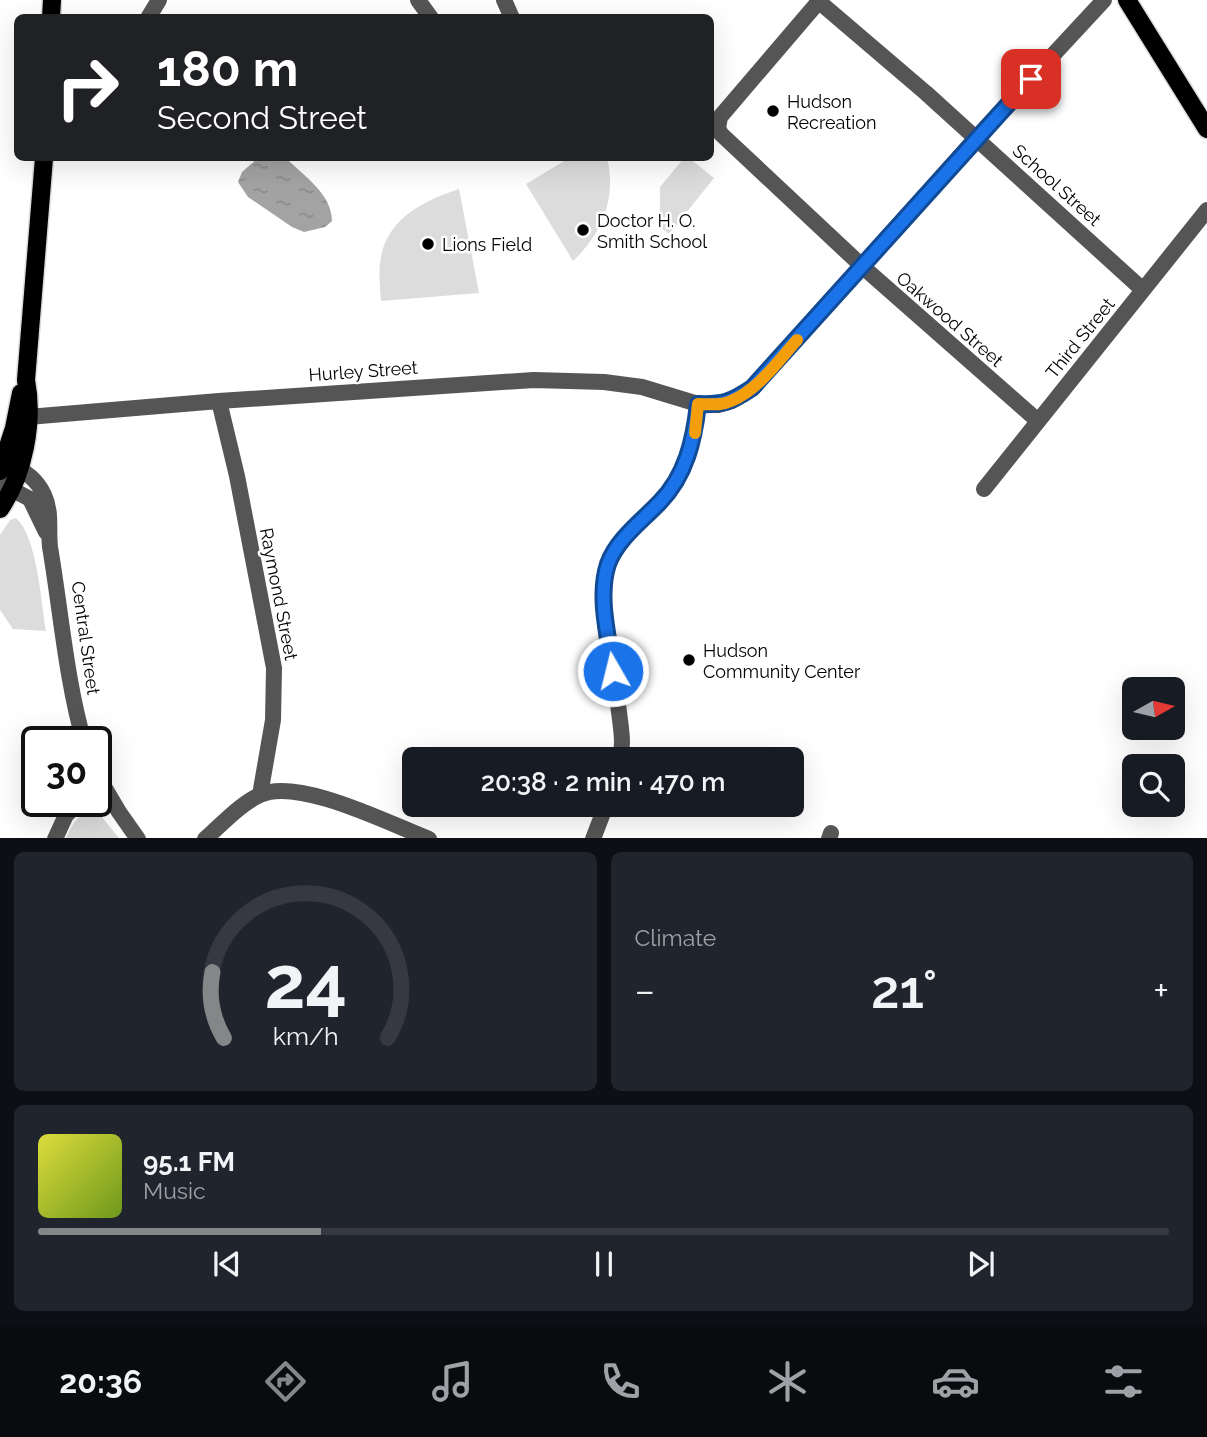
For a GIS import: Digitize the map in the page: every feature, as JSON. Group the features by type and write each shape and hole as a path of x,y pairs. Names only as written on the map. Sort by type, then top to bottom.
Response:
{"main road":[{"path":"1127,0 1207,129"},
{"path":"7,467 29,417 26,380 44,161"},
{"path":"0,509 20,395 26,380"}],"street":[{"name":"School Street","path":"819,0 1143,290"},
{"name":"Oakwood Street","path":"819,0 720,117 718,128 724,139 788,195 863,267 1038,421"},
{"path":"621,747 622,735 604,606 606,575 609,562 623,540 676,482 691,446 698,404 718,405 732,401 752,388 1104,0"},
{"name":"Third Street","path":"984,489 1207,211"},
{"name":"Hurley Street","path":"29,417 534,380 604,382 642,387 698,404"},
{"name":"Raymond Street","path":"219,401 240,489 274,668 273,720 260,795"},
{"name":"Central Street","path":"7,467 34,480 45,496 49,508 49,540 70,681 80,726"},
{"name":"Central Street","path":"6,485 30,499 35,505 49,540"},
{"path":"205,838 260,795 283,790 315,795 429,838"},
{"path":"112,805 138,838"},
{"path":"55,838 65,817"},
{"path":"593,838 601,817"}],"shaded area":[{"path":"564,161 608,161 610,187 605,214 592,239 573,261 526,184"},
{"path":"682,161 693,161 714,178 669,234 660,227 660,187"},
{"name":"Lions Field","path":"459,189 479,293 381,301 380,262 391,231 421,205"},
{"path":"16,518 29,539 33,554 46,631 13,629 0,610 0,535 10,520"},
{"path":"102,817 119,838 66,838 79,818"}],"water":[{"path":"255,161 289,161 322,194 331,211 332,221 325,227 304,232 292,227 248,197 238,182 242,172"}],"slow traffic":[{"path":"695,433 698,404 718,405 732,401 752,388 797,340"}],"place":[{"name":"Hudson Recreation","path":"773,111"},
{"name":"Doctor H. O. Smith School","path":"583,230"},
{"name":"Lions Field","path":"428,244"},
{"name":"Hudson Community Center","path":"689,660"}],"route":[{"path":"613,671 604,606 609,562 623,540 676,482 695,434 698,404 718,405 732,401 752,388 1031,79"}]}
